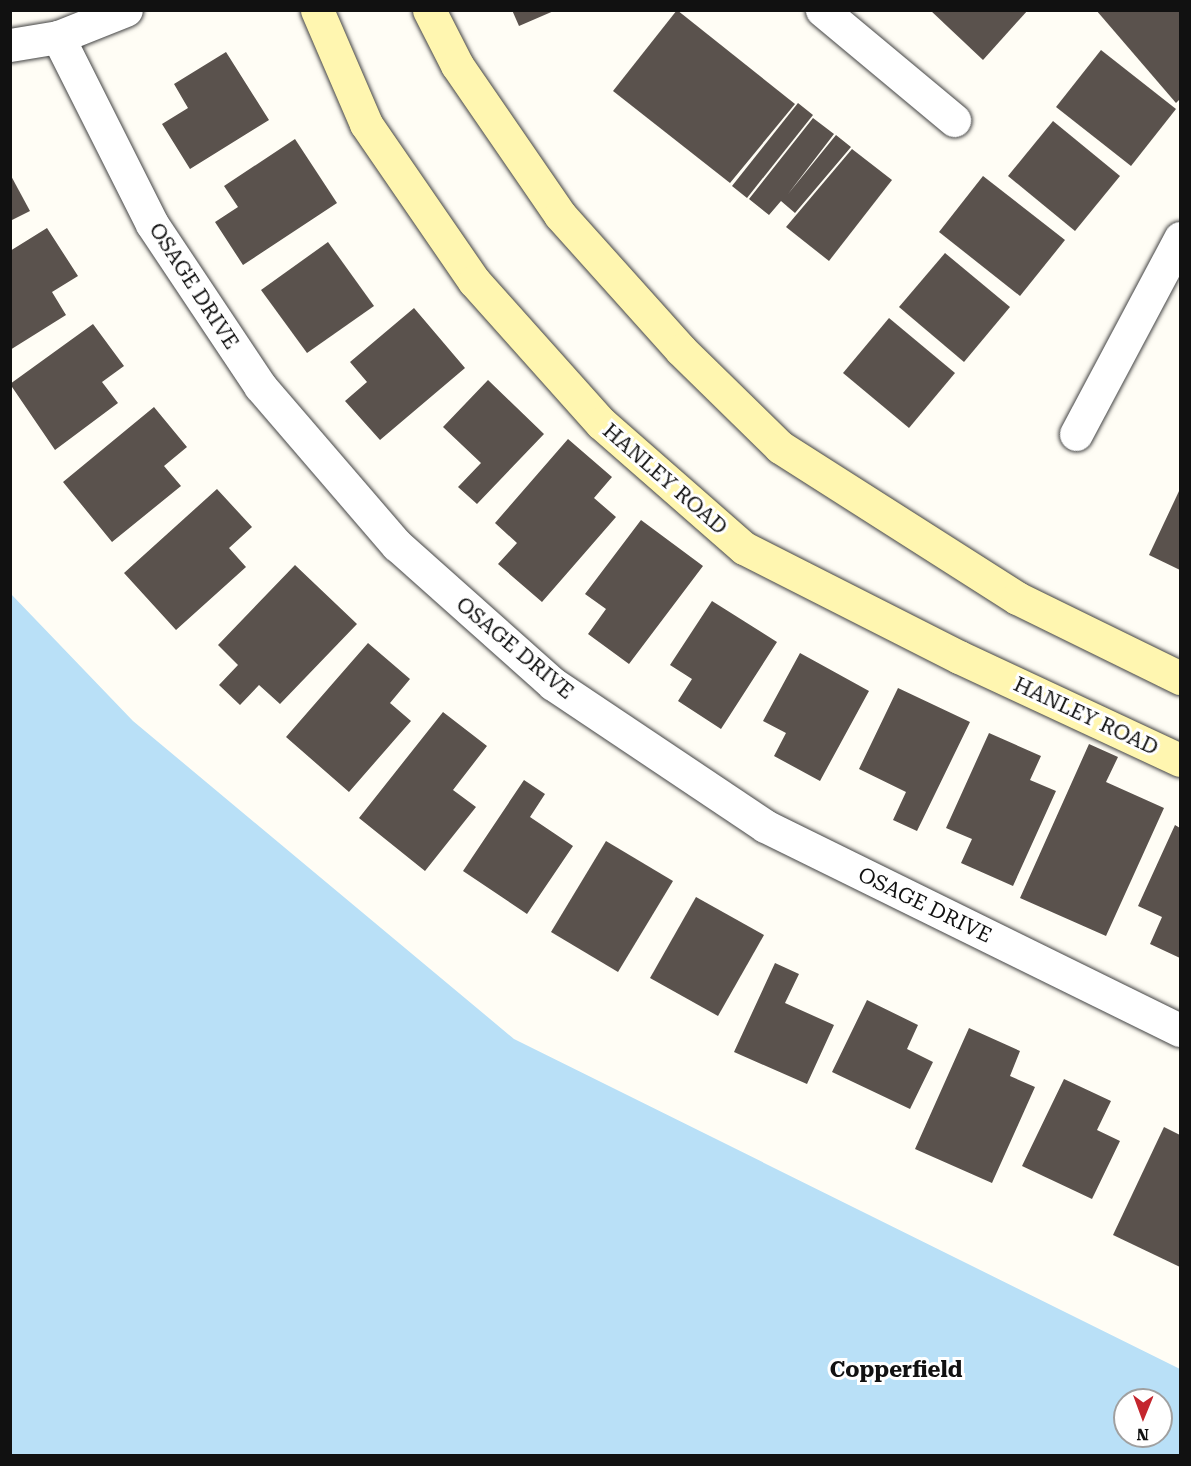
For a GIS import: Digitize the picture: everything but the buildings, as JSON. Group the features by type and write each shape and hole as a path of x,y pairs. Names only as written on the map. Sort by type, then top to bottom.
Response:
{"main road":[{"name":"HANLEY ROAD","path":"317,10 366,124 474,281 601,423 744,548 959,657 1180,760"},
{"path":"429,10 457,65 560,215 681,350 780,447 1017,598 1180,678"}],"street":[{"path":"10,45 58,37 126,10"},
{"path":"822,10 954,120"},
{"name":"OSAGE DRIVE","path":"58,37 152,224 260,386 397,545 553,684 765,826 1180,1030"},
{"path":"1076,434 1180,238"}],"water":[{"path":"11,594 133,721 514,1039 1180,1369 1180,1455 11,1455"}],"district":[{"name":"Copperfield","path":"896,1370"}]}
